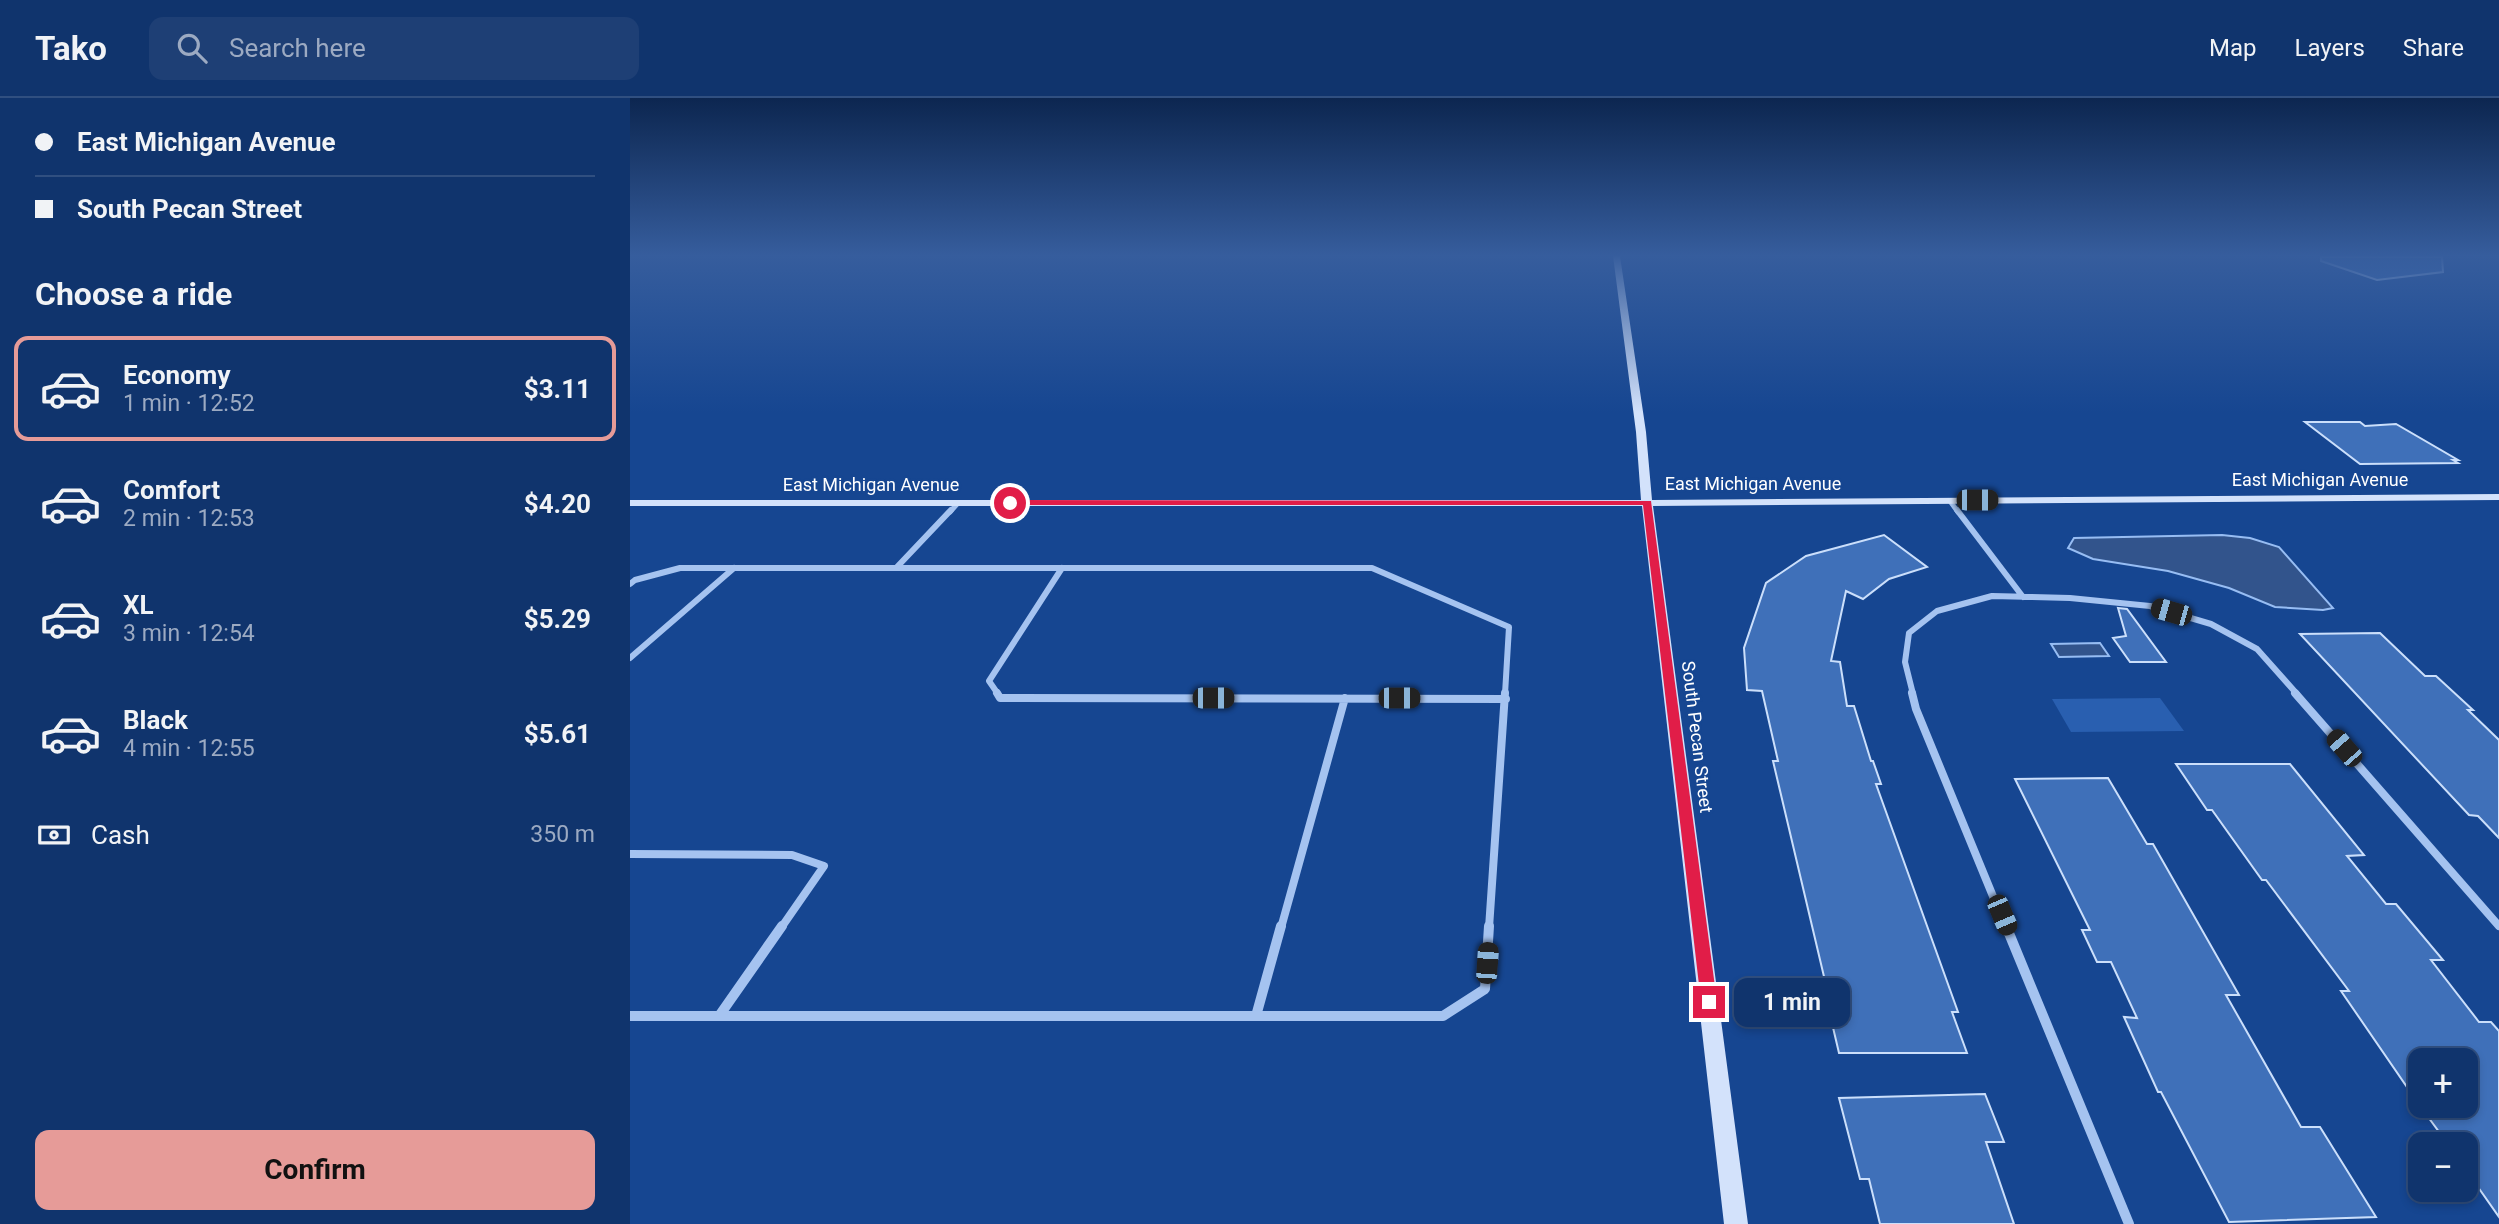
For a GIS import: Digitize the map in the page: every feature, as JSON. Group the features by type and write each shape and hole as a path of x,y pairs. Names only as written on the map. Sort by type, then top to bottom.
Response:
{"street":[{"name":"South Pecan Street","path":"1623,309 1641,432 1647,503 1736,1224"},
{"name":"East Michigan Avenue","path":"630,503 1647,503 2499,497"},
{"path":"1950,501 2023,597"},
{"path":"897,567 958,503"},
{"path":"630,584 635,580 680,568 1372,568 1509,627 1485,989 1443,1016 630,1016"},
{"path":"630,658 734,568"},
{"path":"1062,568 989,681 1000,698 1506,699"},
{"path":"2129,1224 1916,709 1906,662 1909,633 1937,611 1992,596 2150,606 2211,624 2258,649 2499,926"},
{"path":"1256,1016 1345,698"},
{"path":"630,854 792,855 824,866 719,1016"}],"shaded area":[{"path":"2222,535 2250,538 2279,547 2333,608 2323,610 2275,607 2229,588 2168,571 2093,559 2068,548 2074,538"},
{"path":"2100,643 2109,656 2059,657 2051,644"},
{"path":"2160,698 2184,731 2071,732 2052,699"}],"building":[{"path":"2305,422 2360,422 2365,426 2396,424 2458,460 2453,460 2458,463 2360,464"},
{"path":"1884,535 1927,567 1889,579 1863,599 1846,591 1831,661 1840,662 1847,706 1854,706 1881,784 1876,784 1958,1012 1952,1012 1967,1053 1839,1053 1823,985 1826,985 1773,761 1778,761 1762,691 1747,690 1744,648 1766,583 1806,556"},
{"path":"2118,608 2127,609 2166,662 2130,662 2113,638 2126,636"},
{"path":"2380,633 2425,676 2436,676 2473,710 2468,710 2499,740 2499,838 2478,816 2469,815 2300,634"},
{"path":"2176,764 2290,764 2364,855 2347,856 2386,904 2396,904 2443,960 2431,960 2479,1022 2491,1022 2499,1031 2499,1217 2478,1187 2478,1132 2439,1132 2429,1118 2478,1118 2478,1048 2408,1048 2408,1089 2341,991 2349,991 2266,880 2262,880 2212,810 2207,810"},
{"path":"2108,778 2147,844 2153,844 2239,995 2226,995 2301,1127 2320,1127 2376,1217 2229,1222 2161,1092 2158,1092 2124,1017 2137,1018 2111,962 2097,962 2082,930 2090,930 2015,779"},
{"path":"1985,1094 2004,1142 1986,1142 2014,1224 1880,1224 1869,1179 1860,1179 1839,1098"}],"route":[{"path":"1010,503 1647,503 1709,1002"}]}
